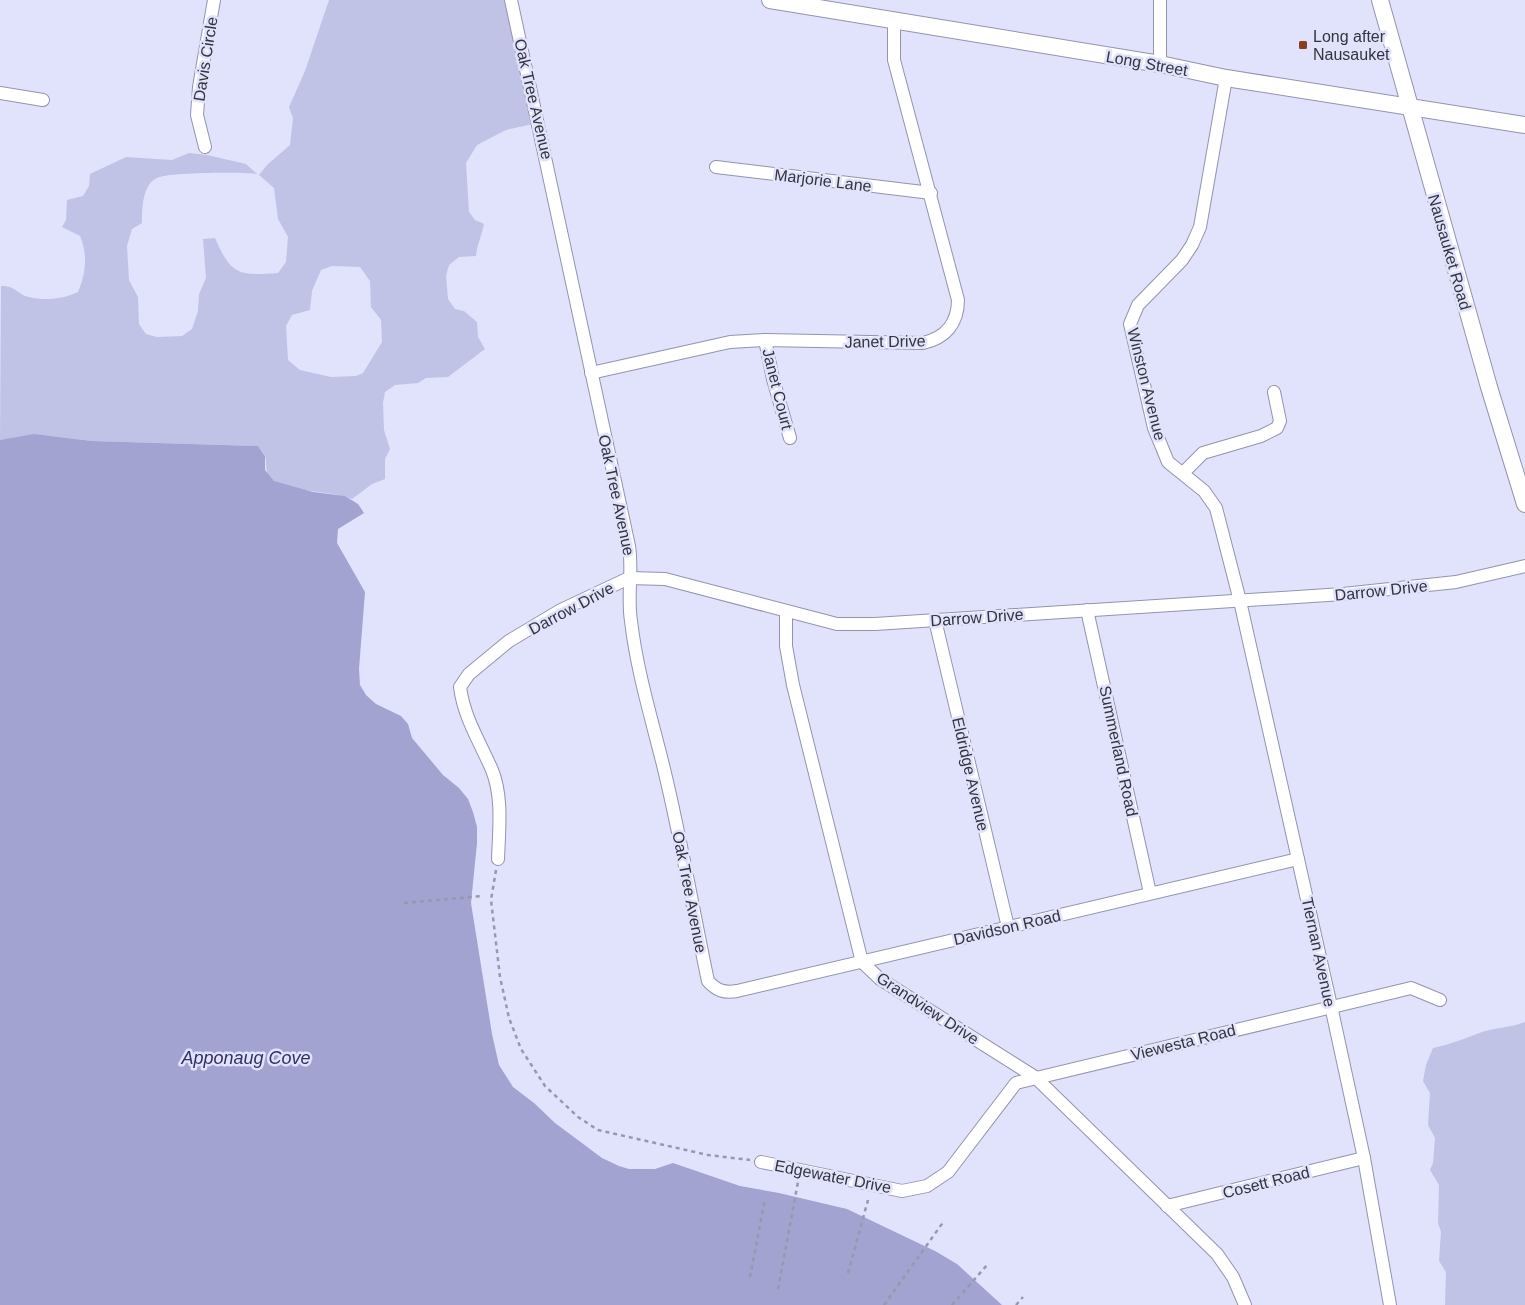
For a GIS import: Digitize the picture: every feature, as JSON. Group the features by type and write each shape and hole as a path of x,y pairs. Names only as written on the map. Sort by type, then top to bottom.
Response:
{"street":[{"name":"Davis Circle","path":"205,147 197,115 199,87 214,0"},
{"name":"Oak Tree Avenue","path":"512,0 632,561 629,578 630,620 642,683 677,827 708,981 715,989"},
{"name":"Long Street","path":"770,0 808,3 894,21 1160,64 1226,78 1525,125"},
{"path":"1160,0 1160,64"},
{"name":"Nausauket Road","path":"1380,0 1489,387 1525,504"},
{"name":"Janet Drive","path":"591,373 730,342 765,340 923,343 942,336 949,330 957,314 958,300 894,60 894,21"},
{"name":"Winston Avenue","path":"1226,78 1200,227 1192,245 1182,260 1138,305 1130,324 1154,428 1168,462 1204,491 1216,508 1240,601"},
{"path":"0,93 43,100"},
{"name":"Marjorie Lane","path":"716,167 931,193"},
{"name":"Janet Court","path":"765,340 773,379 790,438"},
{"path":"1183,473 1202,453 1261,436 1277,428 1280,421 1274,392"},
{"name":"Darrow Drive","path":"498,859 499,798 492,771 470,728 461,698 460,687 469,674 509,641 561,610 629,578 666,579 837,624 935,620 1343,594 1456,582 1525,566"},
{"name":"Tiernan Avenue","path":"1240,601 1364,1158 1390,1305"},
{"name":"Summerland Road","path":"1087,610 1150,893"},
{"name":"Grandview Drive","path":"786,612 786,646 793,685 862,962 880,978 1036,1077 1217,1254 1232,1277 1245,1305"},
{"name":"Eldridge Avenue","path":"935,620 1008,927"},
{"name":"Davidson Road","path":"715,989 727,992 737,991 1298,859"},
{"name":"Viewesta Road","path":"1036,1077 1411,988 1440,1000"},
{"name":"Edgewater Drive","path":"761,1162 902,1190 927,1186 948,1172 1016,1083 1036,1077"},
{"name":"Cosett Road","path":"1167,1206 1364,1158"}],"path":[{"path":"498,859 491,900 500,977 514,1034 545,1086 578,1117 598,1130 708,1155 761,1162"},
{"path":"404,903 482,896"},
{"path":"778,1289 798,1182"},
{"path":"750,1277 765,1199"},
{"path":"848,1273 868,1200"},
{"path":"884,1305 944,1221"},
{"path":"952,1305 988,1264"},
{"path":"1016,1305 1023,1296"}],"shaded area":[{"path":"329,0 512,0 537,123 506,130 477,145 466,163 469,212 475,220 484,224 476,256 459,257 449,265 446,276 448,299 455,309 464,311 477,322 478,337 485,349 448,377 426,378 418,383 395,385 385,392 383,403 384,430 390,449 385,459 385,479 372,484 352,499 280,484 268,474 265,456 258,446 92,441 50,436 0,440 1,286 10,287 25,296 41,299 61,298 78,292 85,264 83,243 80,236 62,227 66,220 67,200 83,196 89,186 90,174 126,157 172,160 189,153 246,164 257,174 222,173 164,176 152,181 148,186 144,198 142,223 132,229 127,246 129,280 138,297 139,324 146,334 157,337 182,336 192,329 198,311 199,294 206,278 203,239 215,238 226,260 238,271 254,274 278,273 286,262 288,237 278,219 274,188 259,175 267,165 290,145 293,118 289,107 305,71","holes":["332,266 360,267 370,281 371,307 381,320 382,342 363,373 356,376 331,377 300,370 288,360 286,326 292,315 310,310 312,291 321,270"]},
{"path":"1525,1022 1525,1305 1445,1305 1446,1272 1439,1261 1441,1232 1438,1223 1439,1185 1430,1170 1433,1163 1435,1138 1428,1125 1430,1093 1423,1081 1426,1065 1433,1048 1487,1030"}],"water":[{"name":"Apponaug Cove","path":"34,434 92,441 258,446 265,456 265,470 274,481 313,492 345,496 358,504 364,513 338,529 337,543 365,592 359,669 360,685 366,695 376,704 401,716 408,724 412,738 443,775 459,788 468,799 473,812 477,827 477,843 471,903 492,1034 499,1065 513,1087 534,1103 555,1123 602,1158 619,1166 629,1169 655,1169 673,1163 740,1186 847,1209 935,1251 957,1264 1002,1305 0,1305 0,440"}],"place":[{"name":"Long after Nausauket","path":"1303,45"}]}
